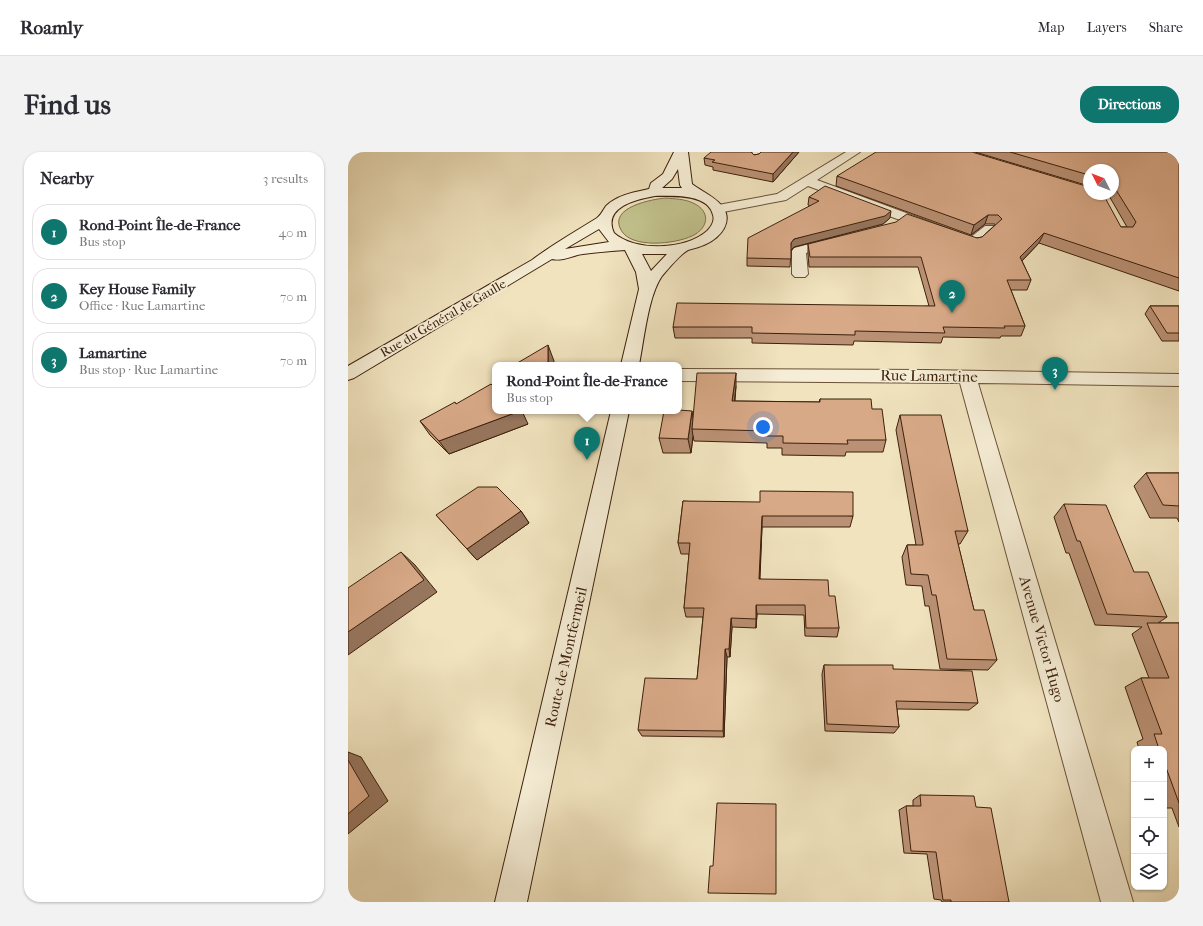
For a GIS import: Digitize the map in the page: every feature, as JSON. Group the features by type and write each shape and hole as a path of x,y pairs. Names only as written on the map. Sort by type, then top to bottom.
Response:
{"street":[{"path":"655,192 656,186 668,176 681,152"},
{"path":"631,362 647,289 657,273 682,248 698,243 711,235 718,226 721,218 718,209 711,202 701,197 686,185 681,152"},
{"path":"718,209 776,199 854,152"},
{"path":"808,181 973,243 990,229"},
{"name":"Rue du Général de Gaulle","path":"348,374 537,263 560,246 605,219 611,210 622,202 655,192 688,193 701,197"},
{"path":"889,228 903,217"},
{"path":"605,219 605,229 612,239 628,247 644,272 647,289"},
{"path":"800,274 799,251 851,238"},
{"name":"Rue du Général de Gaulle","path":"537,263 570,251 595,247 628,247 650,251 682,248"},
{"name":"Rue Lamartine","path":"682,375 1179,380"},
{"name":"Avenue Victor Hugo","path":"968,377 1117,902"},
{"name":"Route de Montfermeil","path":"511,902 619,414"}],"green space":[{"path":"666,198 680,199 699,206 703,210 706,220 702,229 692,236 665,243 634,240 626,236 621,230 619,222 621,215 626,210 643,202"}],"building":[{"path":"711,152 751,152 754,155 761,152 793,152 773,174 712,162 715,160 704,158"},
{"path":"876,152 972,152 1083,185 1083,200 1106,200 1121,227 1133,227 1136,222 1119,195 1119,164 1083,164 1083,173 1010,152 1179,152 1179,278 1044,233 1020,257 1031,280 1007,280 1025,326 1004,326 1005,328 943,327 945,333 855,331 855,335 752,333 752,327 673,327 677,303 935,306 921,257 810,257 808,244 896,222 907,214 977,238 982,237 1002,219 998,215 988,215 974,225 837,176"},
{"path":"825,186 891,211 885,216 794,239 791,243 791,259 747,258 748,238 819,201 809,197"},
{"path":"1150,306 1179,306 1179,333 1167,333"},
{"path":"548,345 548,362 519,362"},
{"path":"697,373 736,373 732,401 820,402 820,399 871,399 872,409 882,409 886,440 847,440 848,444 783,443 783,436 767,436 767,431 692,429"},
{"path":"491,384 492,414 512,414 439,441 420,421 455,402 456,404"},
{"path":"682,410 692,411 688,439 659,438 663,414 682,414"},
{"path":"900,415 941,415 968,531 955,531 974,610 984,610 997,660 947,659 936,595 932,595 928,575 911,574 907,545 923,545 923,543"},
{"path":"1146,473 1179,473 1179,506 1163,505"},
{"path":"478,487 497,487 521,511 467,549 436,515"},
{"path":"760,491 853,492 853,516 762,516 759,579 828,580 829,596 835,596 839,628 806,628 805,605 756,605 756,619 731,618 729,649 725,649 723,731 638,730 645,678 697,679 704,608 684,608 690,543 678,543 683,501 760,502"},
{"path":"1064,504 1106,505 1134,572 1148,572 1167,617 1107,614 1080,541 1077,541"},
{"path":"401,552 424,580 348,632 348,588"},
{"path":"1147,623 1179,623 1179,803 1167,770 1167,746 1158,746 1154,734 1162,734 1141,678 1169,678"},
{"path":"824,665 893,665 893,669 972,671 978,703 896,701 899,727 827,724"},
{"path":"348,760 369,796 348,814"},
{"path":"920,795 974,796 976,807 991,808 1009,902 951,902 951,900 943,900 936,852 911,851 906,806 921,806"},
{"path":"717,803 776,804 776,894 708,893 710,866 713,866"}],"place":[{"name":"Key House Family","path":"952,313"},
{"name":"Lamartine","path":"1055,390"},
{"name":"Rond-Point Île-de-France","path":"587,460"}]}
